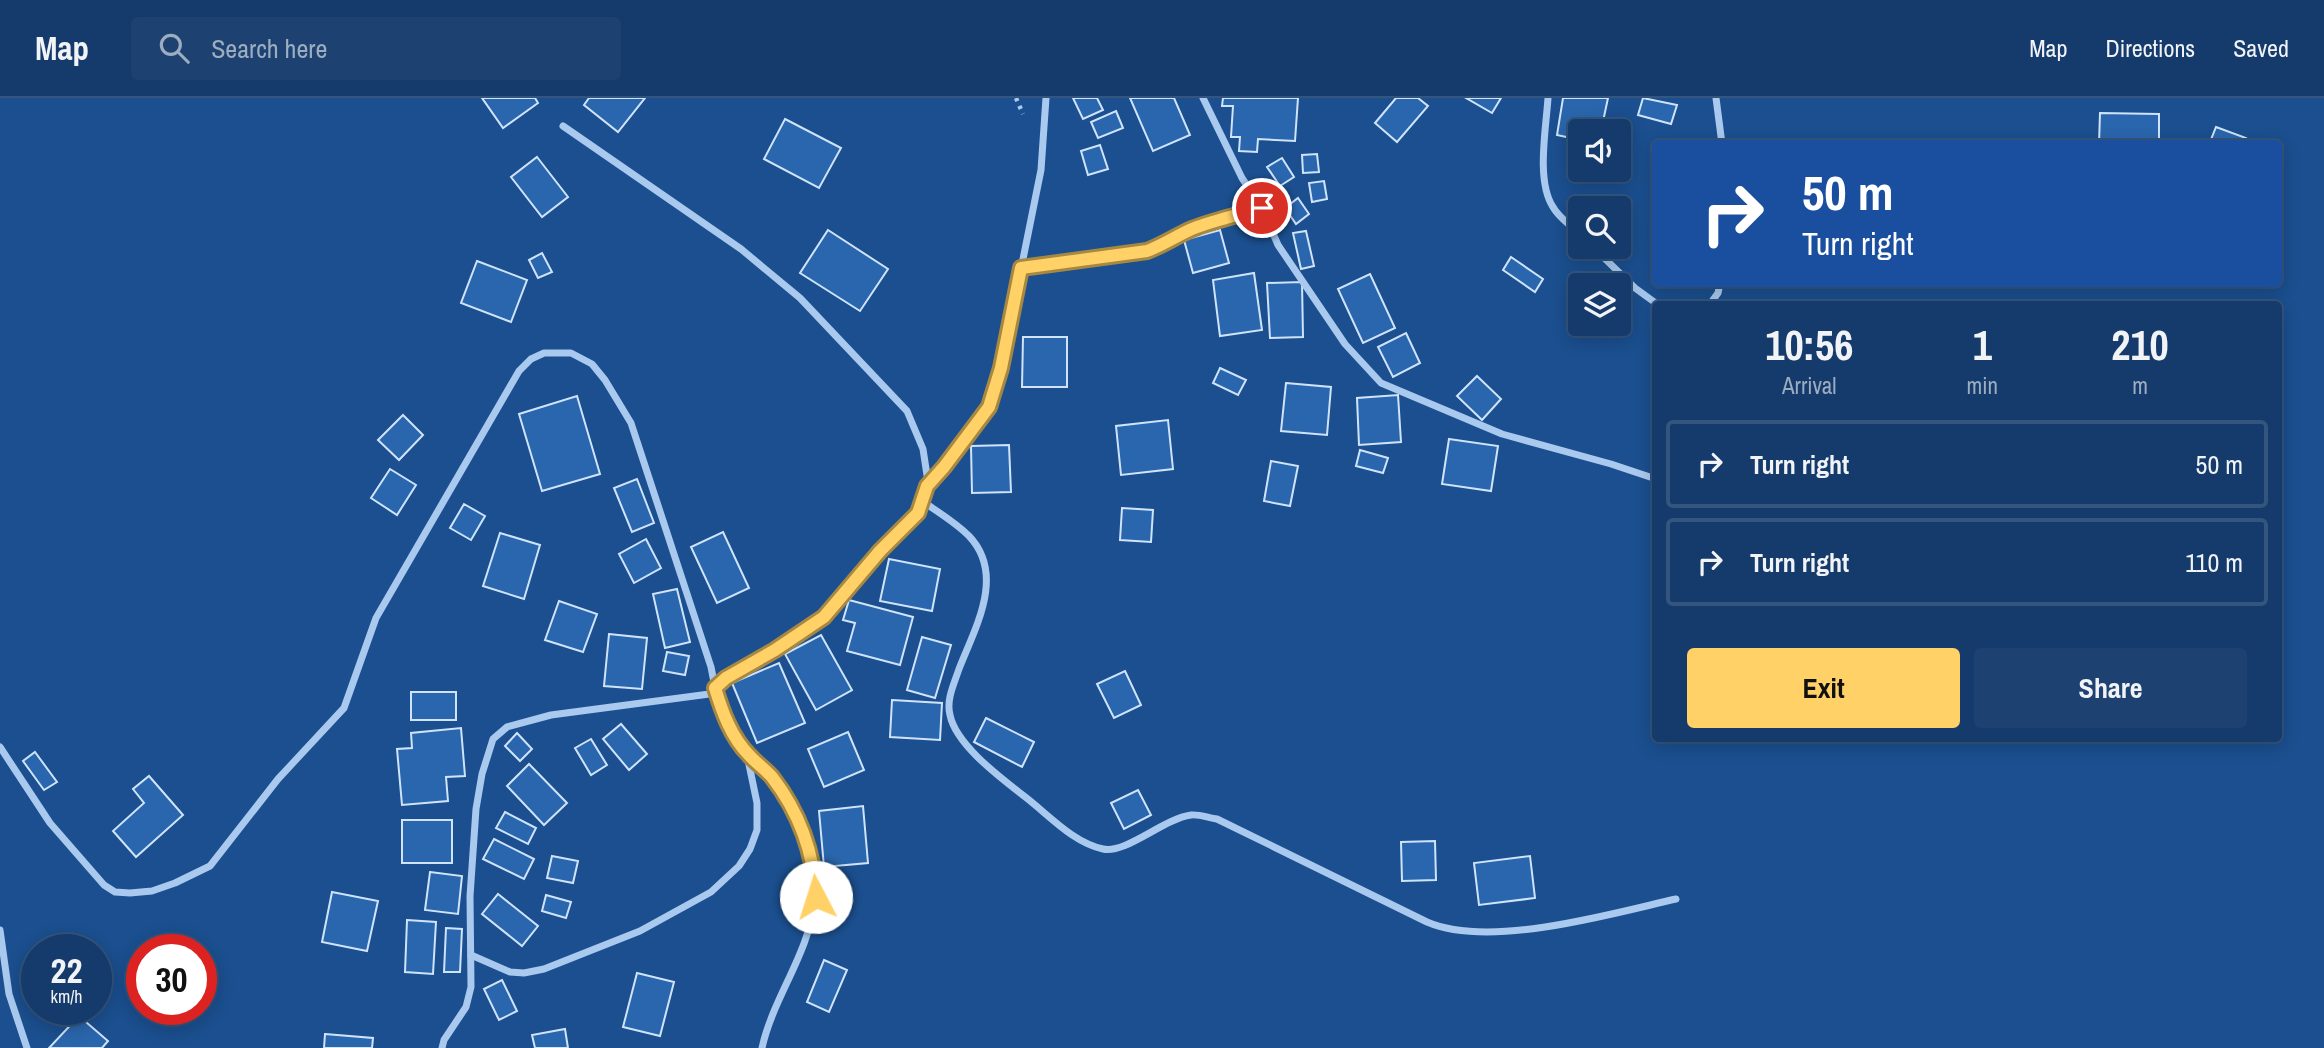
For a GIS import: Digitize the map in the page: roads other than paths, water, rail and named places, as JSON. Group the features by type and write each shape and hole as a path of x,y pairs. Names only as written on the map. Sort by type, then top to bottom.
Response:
{"street":[{"path":"442,1048 444,1040 466,1007 471,987 470,896 476,809 482,774 493,739 508,727 551,715 716,690 726,678 775,650 824,617 880,551 918,513 927,486 989,407 1001,368 1041,170 1046,98"},
{"path":"1203,98 1242,178 1262,208 1278,245 1345,344 1381,383 1502,434 1611,464 1652,479"},
{"path":"1548,98 1544,176 1547,196 1554,209 1568,223"},
{"path":"1716,98 1721,140"},
{"path":"563,126 741,248 800,298 907,411 923,449 927,486"},
{"path":"1021,268 1147,251 1202,225 1262,208"},
{"path":"1605,259 1653,301"},
{"path":"0,747 50,823 104,885 115,892 152,891 210,866 278,779 344,708 376,618 519,371 531,359 544,353 571,353 592,364 605,380 631,424 730,727 746,753 771,775 788,799 807,841 814,871 816,897 809,934 762,1048"},
{"path":"922,501 970,536 983,556 988,581 982,613 949,696 949,714 956,732 967,746 1008,783 1062,828 1084,841 1105,850 1120,848 1175,819 1194,815 1217,819 1427,922 1461,932 1498,932 1574,922 1676,899"},
{"path":"471,955 510,972 524,973 544,969 640,931 711,892 739,866 750,849 757,830 757,803 746,753"},
{"path":"0,930 9,994 27,1048"}]}
